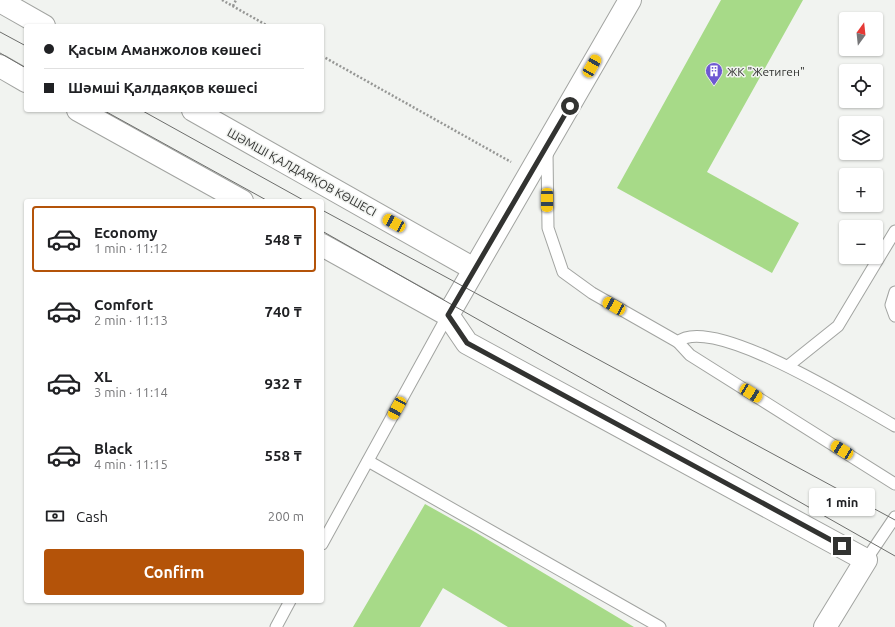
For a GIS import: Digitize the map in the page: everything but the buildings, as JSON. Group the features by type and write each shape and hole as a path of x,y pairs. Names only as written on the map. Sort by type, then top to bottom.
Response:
{"street":[{"path":"448,315 630,0"},
{"path":"0,1 40,24"},
{"path":"0,66 24,80"},
{"path":"82,112 238,199"},
{"name":"ШӘМШІ ҚАЛДАЯҚОВ КӨШЕСІ","path":"197,112 474,268"},
{"path":"324,246 448,315 467,343 866,560 825,627"}],"lane":[{"path":"547,146 548,228 563,272 592,293 678,342 690,355 895,484"},
{"path":"788,366 838,326 895,231"},
{"path":"895,292 891,304 895,316"},
{"path":"324,540 448,315"},
{"path":"678,342 680,340 700,336 755,351 788,366 895,426"},
{"path":"368,461 660,627"},
{"path":"866,560 895,518"},
{"path":"276,627 289,603"}],"path":[{"path":"222,0 264,24"},
{"path":"233,6 236,0"},
{"path":"324,57 530,173"}],"tram line":[{"path":"0,32 24,45"},
{"path":"0,53 24,67"},
{"path":"107,112 264,199"},
{"path":"145,112 301,199"},
{"path":"324,211 895,520"},
{"path":"324,232 895,556"}],"place":[{"name":"ЖК \"Жетиген\"","path":"714,86"}],"route":[{"path":"570,106 474,268 448,315 467,343 842,546"}]}
